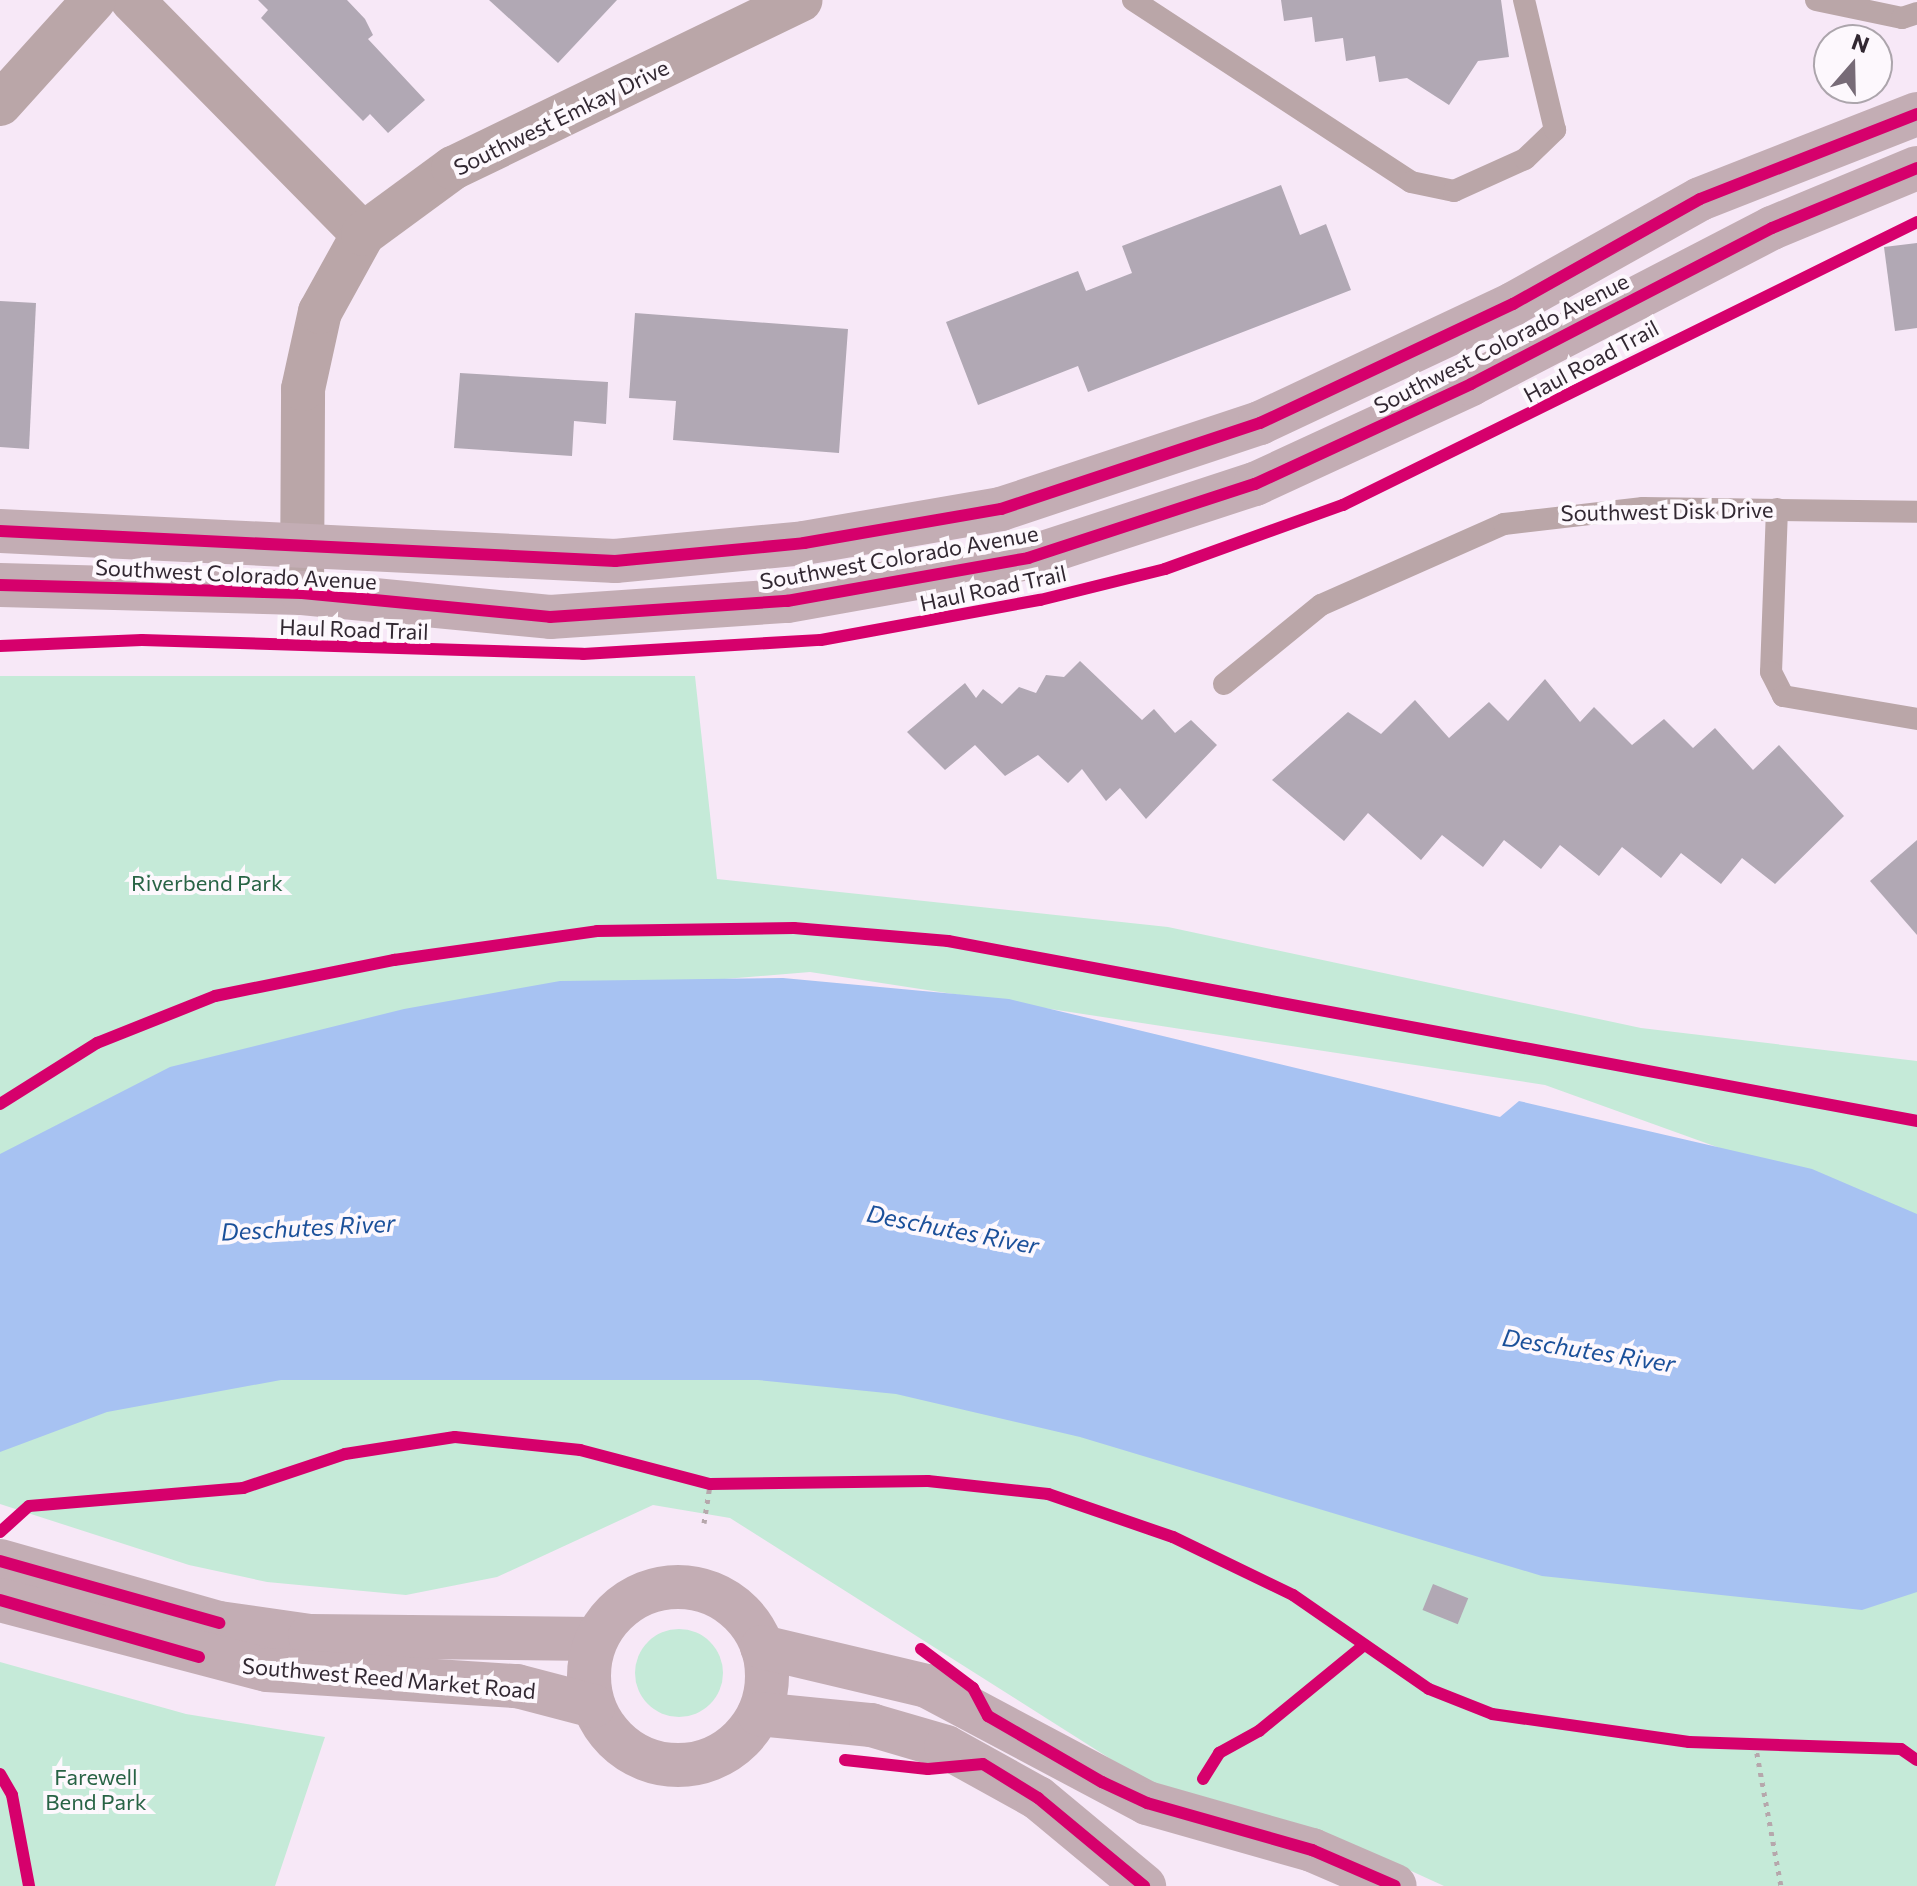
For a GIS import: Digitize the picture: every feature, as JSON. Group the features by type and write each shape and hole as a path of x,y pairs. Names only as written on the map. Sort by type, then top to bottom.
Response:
{"main road":[{"name":"Southwest Colorado Avenue","path":"0,531 303,543 615,561 804,543 1001,509 1260,423 1513,304 1700,199 1917,114"},
{"name":"Southwest Colorado Avenue","path":"0,585 302,593 550,617 787,601 1028,558 1255,484 1471,384 1772,228 1917,168"},
{"name":"Southwest Reed Market Road","path":"0,1561 209,1640 267,1670 517,1686 593,1706"},
{"path":"696,1588 736,1610 762,1647 767,1669 759,1714 717,1757 658,1764 607,1732 593,1706 589,1661 596,1639 637,1596 696,1588"},
{"name":"Southwest Reed Market Road","path":"0,1600 209,1640 310,1636 439,1642 596,1639"},
{"path":"762,1647 927,1686 1147,1803 1312,1850 1395,1886"},
{"path":"759,1714 871,1725 946,1747 1038,1798 1144,1886"}],"street":[{"path":"0,104 94,0"},
{"path":"132,0 363,234"},
{"name":"Southwest Emkay Drive","path":"302,593 303,389 320,312 363,234 453,168 800,0"}],"lane":[{"path":"1133,0 1411,182 1454,191 1525,159 1555,130 1524,0"},
{"path":"1816,0 1902,18 1917,13"},
{"name":"Southwest Disk Drive","path":"1224,684 1321,605 1504,524 1627,509 1917,512"},
{"path":"1777,509 1771,672 1783,696 1917,719"}],"path":[{"path":"695,1480 725,1484"},
{"path":"704,1523 710,1484"},
{"path":"1755,1743 1781,1886"}],"green space":[{"name":"Riverbend Park","path":"0,676 695,676 717,879 1168,927 1641,1028 1917,1061 1917,1219 1545,1085 810,972 652,985 0,1253"},
{"path":"652,1340 1917,1550 1917,1886 1444,1886 1350,1843 1147,1782 730,1518 653,1505 497,1577 406,1595 267,1582 189,1565 0,1504 0,1392"},
{"path":"670,1629 688,1629 704,1636 716,1648 723,1664 723,1682 716,1698 704,1710 688,1717 670,1717 654,1710 642,1698 635,1682 635,1664 642,1648 654,1636"},
{"name":"Farewell Bend Park","path":"0,1662 186,1714 325,1737 275,1886 0,1886"}],"water":[{"name":"Deschutes River","path":"783,978 1009,999 1500,1117 1519,1101 1812,1169 1917,1214 1917,1592 1862,1610 1542,1576 1080,1437 896,1394 758,1380 281,1380 107,1412 0,1452 0,1154 170,1067 404,1009 560,981"}],"building":[{"path":"258,0 347,0 365,19 373,35 368,39 425,100 388,133 370,114 363,121 261,18 268,10"},
{"path":"489,0 617,0 558,63"},
{"path":"1281,0 1501,0 1509,57 1478,61 1449,105 1407,78 1379,82 1375,56 1346,61 1343,38 1315,42 1312,17 1284,21"},
{"path":"1281,185 1300,235 1326,224 1351,290 1088,392 1078,366 978,405 946,322 1078,271 1086,291 1132,273 1122,246"},
{"path":"1917,243 1917,328 1895,331 1884,247"},
{"path":"0,301 36,303 29,449 0,447"},
{"path":"635,313 848,329 839,453 673,440 676,401 629,398"},
{"path":"460,373 608,382 606,424 574,421 572,456 454,448"},
{"path":"1080,661 1142,720 1154,709 1175,733 1191,720 1217,745 1146,819 1120,788 1106,801 1082,769 1068,783 1038,755 1005,776 975,745 945,770 907,732 965,683 976,698 983,689 1002,704 1019,687 1036,693 1046,675 1064,677"},
{"path":"1545,679 1580,722 1594,707 1632,745 1664,719 1693,748 1715,728 1753,770 1779,745 1844,816 1775,884 1742,858 1721,884 1681,853 1661,878 1622,847 1599,876 1560,845 1541,869 1504,840 1483,867 1442,835 1421,860 1368,813 1344,841 1272,780 1348,712 1381,734 1415,700 1449,738 1489,702 1508,721"},
{"path":"1917,840 1917,935 1870,881"},
{"path":"1433,1584 1468,1598 1458,1624 1423,1610"}],"cycle path":[{"path":"0,531 615,561 804,543 1001,509 1260,423 1513,304 1700,199 1917,114"},
{"name":"Haul Road Trail","path":"0,585 302,593 550,617 787,601 1028,558 1255,484 1471,384 1772,228 1917,168"},
{"name":"Haul Road Trail","path":"0,646 142,640 583,654 821,640 1040,600 1165,569 1343,505 1917,222"},
{"path":"0,1104 97,1043 215,996 394,960 597,931 794,928 948,941 1917,1121"},
{"path":"0,1532 29,1506 243,1488 345,1454 455,1437 580,1450 710,1484 928,1481 1048,1494 1173,1537 1293,1595 1429,1689 1492,1714 1689,1742 1901,1749 1917,1760"},
{"path":"0,1561 219,1623"},
{"path":"0,1600 199,1657"},
{"path":"1203,1779 1219,1753 1259,1731 1364,1645"},
{"path":"921,1649 973,1688 988,1716 1102,1782 1147,1803 1312,1850 1395,1886"},
{"path":"845,1760 928,1769 983,1764 1038,1798 1144,1886"},
{"path":"0,1774 12,1795 29,1886"}]}
